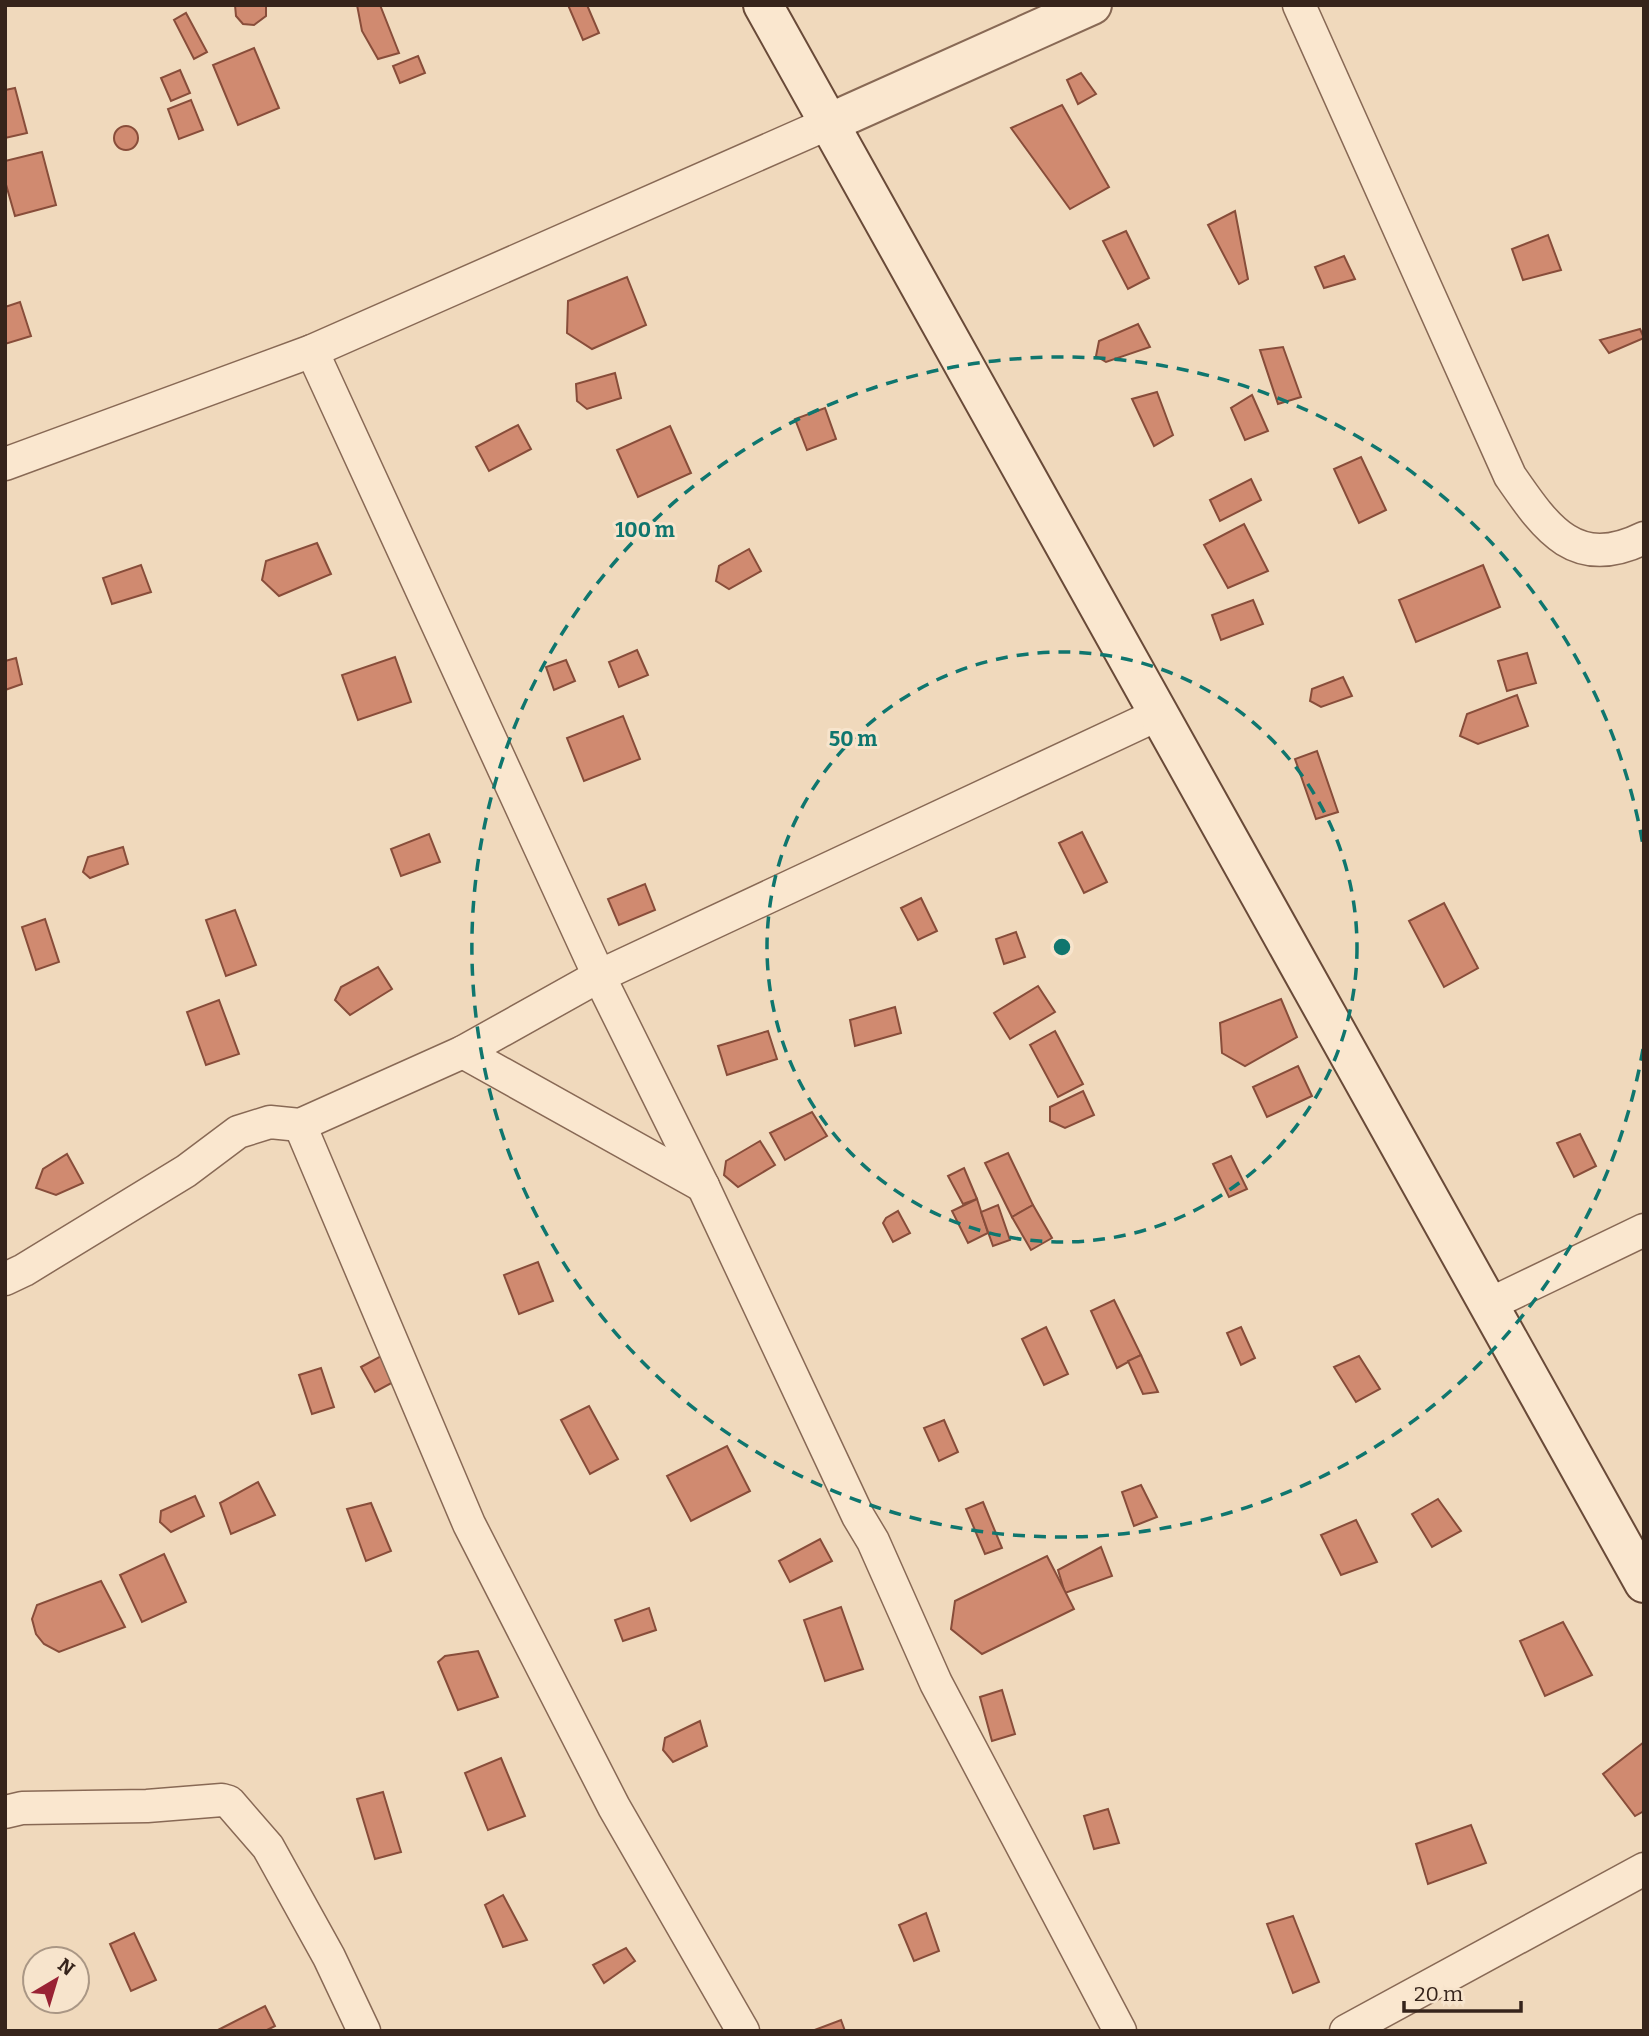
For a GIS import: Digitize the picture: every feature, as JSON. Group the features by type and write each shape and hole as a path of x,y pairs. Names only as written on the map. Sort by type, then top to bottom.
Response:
{"main road":[{"path":"762,5 1644,1583"},
{"path":"829,123 1092,5"}],"street":[{"path":"1299,5 1510,476 1537,515 1570,544 1595,551 1622,549 1644,538"},
{"path":"5,464 312,351 829,123"},
{"path":"312,351 599,976 703,1186 858,1516 873,1541 936,1683 1121,2031"},
{"path":"5,1279 186,1171 238,1132 270,1122 300,1125 463,1052 599,976 1159,714"},
{"path":"463,1052 703,1186"},
{"path":"300,1125 469,1524 614,1807 743,2031"},
{"path":"1488,1305 1644,1230"},
{"path":"5,1812 22,1808 147,1806 222,1800 229,1802 268,1847 329,1956 365,2031"},
{"path":"1346,2031 1644,1869"}],"building":[{"path":"235,5 266,5 266,16 254,25 243,24 236,16"},
{"path":"357,5 380,5 399,53 378,59 362,31"},
{"path":"568,5 587,5 599,33 583,40"},
{"path":"186,13 207,52 194,59 174,20"},
{"path":"254,48 279,108 238,125 213,65"},
{"path":"418,56 425,73 400,83 393,66"},
{"path":"180,70 190,93 171,101 161,78"},
{"path":"1081,73 1096,94 1078,104 1067,80"},
{"path":"15,88 27,133 5,138 5,90"},
{"path":"191,100 203,130 179,139 168,109"},
{"path":"1062,105 1109,187 1070,209 1011,128"},
{"path":"126,126 135,129 138,138 135,147 126,150 117,147 114,138 117,129"},
{"path":"42,152 56,205 15,216 5,181 5,161"},
{"path":"1235,211 1248,279 1239,284 1208,225"},
{"path":"1126,231 1149,278 1128,289 1103,241"},
{"path":"1548,235 1561,270 1523,280 1512,249"},
{"path":"1344,256 1355,279 1324,288 1315,267"},
{"path":"627,277 646,325 592,349 567,333 568,301"},
{"path":"20,302 31,336 5,344 5,307"},
{"path":"1138,324 1150,347 1106,362 1096,356 1099,341"},
{"path":"1640,329 1644,338 1609,353 1600,340"},
{"path":"1283,347 1301,397 1278,404 1260,350"},
{"path":"615,373 621,398 587,409 577,401 576,384"},
{"path":"1157,392 1173,435 1154,446 1132,399"},
{"path":"1252,395 1268,431 1245,440 1231,408"},
{"path":"825,408 836,439 807,450 795,419"},
{"path":"518,425 531,449 489,471 476,447"},
{"path":"670,426 691,473 638,497 617,450"},
{"path":"1361,457 1386,510 1359,523 1334,469"},
{"path":"1251,479 1261,500 1220,521 1210,500"},
{"path":"1244,524 1268,571 1228,588 1204,545"},
{"path":"317,543 331,574 279,596 262,580 266,561"},
{"path":"749,549 761,571 729,589 716,581 719,566"},
{"path":"141,565 151,592 112,604 103,578"},
{"path":"1483,565 1500,607 1416,642 1399,600"},
{"path":"1253,600 1263,624 1221,640 1212,615"},
{"path":"637,650 648,675 619,687 609,662"},
{"path":"1527,653 1536,683 1507,691 1498,661"},
{"path":"395,657 411,702 358,720 342,675"},
{"path":"16,658 22,684 5,690 5,661"},
{"path":"566,660 575,681 554,690 546,667"},
{"path":"1343,677 1352,696 1321,707 1310,701 1312,689"},
{"path":"1517,695 1528,726 1478,744 1460,736 1467,714"},
{"path":"623,716 640,759 584,781 567,738"},
{"path":"1317,751 1338,812 1316,819 1295,759"},
{"path":"1082,832 1107,882 1084,893 1059,843"},
{"path":"429,834 440,862 401,876 391,849"},
{"path":"123,847 128,864 90,878 83,872 88,857"},
{"path":"645,884 655,910 619,925 608,899"},
{"path":"921,898 937,931 918,940 901,908"},
{"path":"1444,903 1478,968 1444,987 1409,921"},
{"path":"235,910 256,965 226,976 206,920"},
{"path":"45,919 59,962 36,970 22,927"},
{"path":"1016,932 1025,957 1004,964 996,939"},
{"path":"378,967 392,989 350,1015 335,1000 341,987"},
{"path":"1038,986 1055,1012 1010,1039 994,1013"},
{"path":"1281,999 1297,1037 1245,1066 1222,1053 1220,1023"},
{"path":"219,1000 239,1054 206,1065 187,1012"},
{"path":"895,1007 901,1033 855,1046 850,1020"},
{"path":"768,1031 777,1059 727,1075 718,1046"},
{"path":"1055,1031 1083,1084 1058,1097 1030,1045"},
{"path":"1298,1066 1312,1096 1267,1117 1253,1087"},
{"path":"1083,1091 1094,1115 1065,1128 1050,1121 1050,1107"},
{"path":"812,1112 827,1136 785,1160 770,1133"},
{"path":"1580,1134 1596,1166 1574,1177 1557,1143"},
{"path":"760,1141 775,1165 738,1187 724,1175 726,1161"},
{"path":"1008,1153 1033,1205 1012,1217 985,1163"},
{"path":"67,1154 83,1183 56,1195 36,1188 43,1169"},
{"path":"1231,1156 1247,1189 1229,1197 1213,1164"},
{"path":"964,1168 977,1199 963,1204 948,1176"},
{"path":"977,1199 988,1233 968,1243 952,1211"},
{"path":"998,1205 1010,1240 993,1246 981,1212"},
{"path":"1033,1205 1052,1238 1031,1250 1012,1217"},
{"path":"898,1211 910,1233 893,1242 883,1223"},
{"path":"538,1262 553,1301 519,1314 504,1275"},
{"path":"1114,1300 1141,1355 1117,1368 1091,1311"},
{"path":"1046,1327 1068,1374 1044,1385 1022,1339"},
{"path":"1241,1327 1255,1358 1241,1365 1227,1333"},
{"path":"383,1355 397,1380 375,1392 361,1367"},
{"path":"1141,1355 1158,1392 1143,1394 1128,1361"},
{"path":"1359,1356 1380,1389 1356,1402 1334,1367"},
{"path":"321,1368 334,1407 312,1414 299,1375"},
{"path":"589,1406 618,1459 590,1474 561,1420"},
{"path":"944,1420 958,1452 939,1461 924,1428"},
{"path":"727,1446 750,1491 691,1521 667,1476"},
{"path":"258,1482 275,1515 231,1534 220,1503"},
{"path":"1141,1485 1157,1517 1134,1526 1122,1492"},
{"path":"195,1496 204,1516 171,1532 160,1522 161,1511"},
{"path":"1438,1499 1461,1531 1432,1547 1412,1514"},
{"path":"983,1502 1002,1548 985,1554 966,1509"},
{"path":"371,1503 391,1551 366,1561 347,1509"},
{"path":"1356,1520 1377,1562 1341,1575 1321,1535"},
{"path":"820,1539 832,1561 790,1582 779,1561"},
{"path":"1101,1547 1112,1576 1065,1593 1058,1570"},
{"path":"164,1554 186,1602 142,1622 120,1575"},
{"path":"1047,1556 1074,1609 982,1654 951,1629 955,1601"},
{"path":"101,1581 125,1627 59,1652 44,1644 36,1634 32,1619 37,1605"},
{"path":"841,1607 863,1669 825,1681 804,1620"},
{"path":"649,1608 656,1630 623,1641 615,1620"},
{"path":"1563,1622 1592,1675 1545,1696 1520,1641"},
{"path":"478,1651 498,1697 458,1710 438,1662 445,1656"},
{"path":"1002,1690 1015,1734 992,1741 980,1697"},
{"path":"700,1721 707,1746 673,1762 663,1750 665,1738"},
{"path":"1644,1742 1644,1811 1635,1816 1603,1774"},
{"path":"501,1758 525,1816 488,1830 465,1773"},
{"path":"383,1792 401,1852 375,1859 357,1799"},
{"path":"1108,1809 1119,1843 1094,1849 1084,1816"},
{"path":"1471,1825 1486,1863 1428,1884 1416,1844"},
{"path":"503,1895 527,1940 503,1947 485,1905"},
{"path":"926,1913 939,1951 914,1961 899,1925"},
{"path":"1293,1916 1319,1982 1293,1993 1267,1924"},
{"path":"134,1933 156,1980 131,1991 110,1944"},
{"path":"626,1948 635,1961 604,1983 593,1965"},
{"path":"265,2006 275,2026 265,2031 216,2031"},
{"path":"841,2020 845,2031 812,2031"}]}
